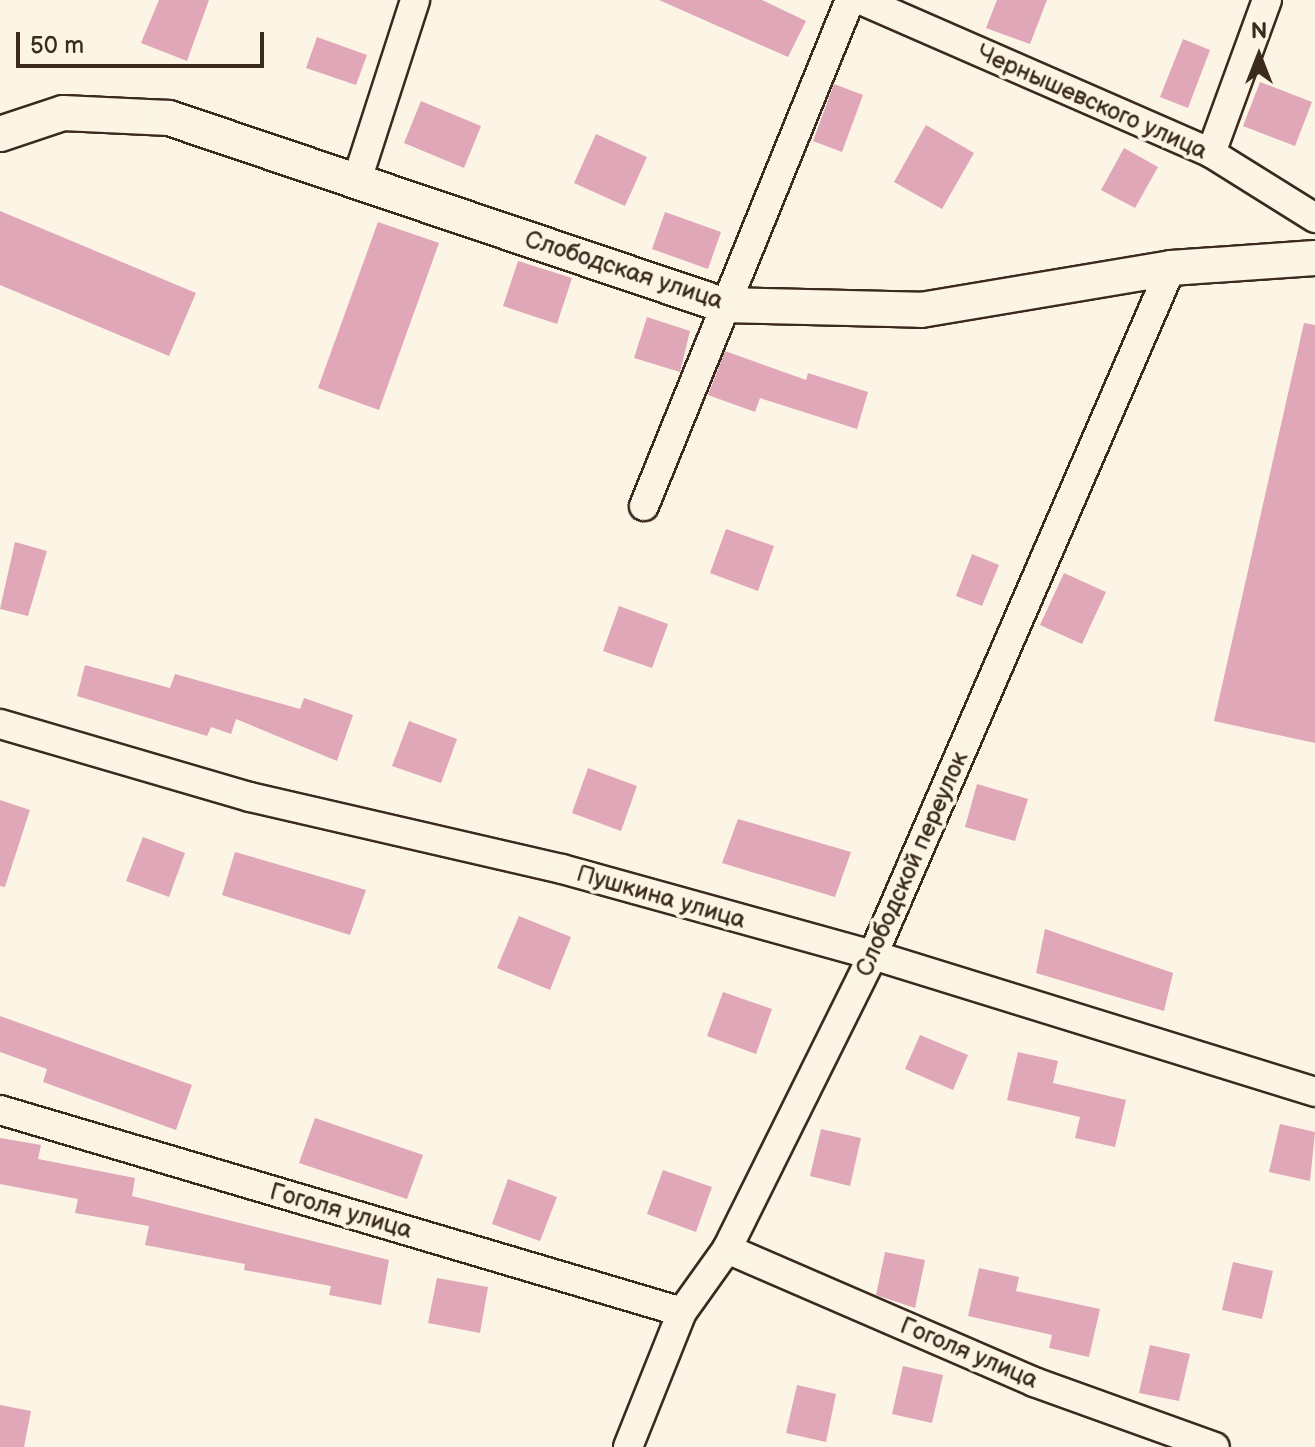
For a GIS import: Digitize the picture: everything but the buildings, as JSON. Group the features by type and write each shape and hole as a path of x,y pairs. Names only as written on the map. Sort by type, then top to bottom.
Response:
{"street":[{"path":"357,180 415,0"},
{"path":"644,506 723,305 850,0"},
{"name":"Чернышевского улица","path":"861,0 1211,153 1315,218"},
{"path":"1211,153 1267,0"},
{"name":"Слободская улица","path":"0,134 63,113 169,118 723,305 921,310 1171,268 1315,258"},
{"name":"Слободской переулок","path":"628,1447 682,1312 727,1249 873,955 1171,268"},
{"name":"Пушкина улица","path":"0,724 250,797 562,869 873,955 1315,1092"},
{"name":"Гоголя улица","path":"0,1110 682,1312"},
{"name":"Гоголя улица","path":"727,1249 1034,1382 1215,1447"}]}
